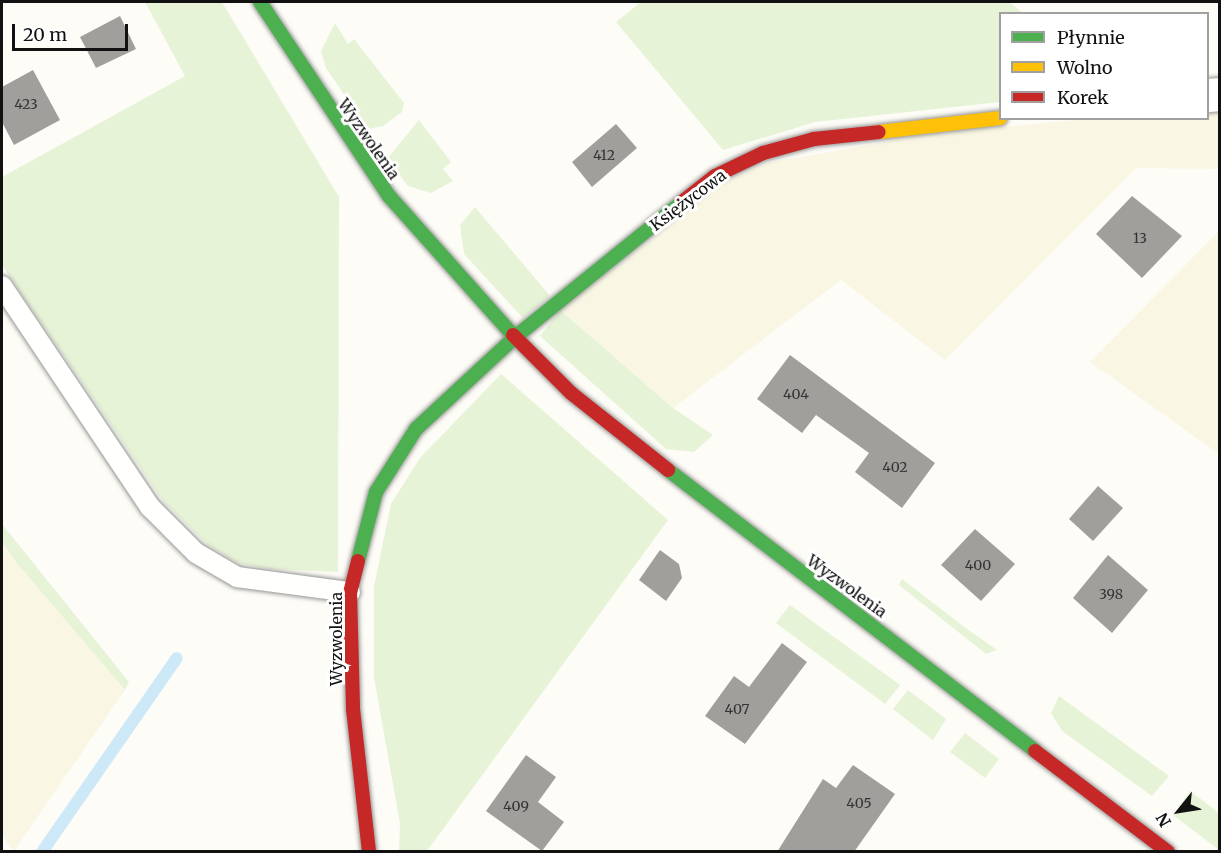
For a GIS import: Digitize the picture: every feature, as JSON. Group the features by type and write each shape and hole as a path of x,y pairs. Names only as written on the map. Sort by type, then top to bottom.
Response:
{"street":[{"name":"Wyzwolenia","path":"260,2 388,196 514,338 635,448 1168,852"},
{"name":"Księżycowa","path":"514,338 715,176 763,153 814,139 999,118"},
{"name":"Wyzwolenia","path":"369,852 353,709 350,592 376,492 416,429 514,338"}],"lane":[{"path":"2,286 150,507 196,553 237,577 350,592"}],"shaded area":[{"path":"1209,105 1219,105 1219,169 1136,168 945,360 841,280 673,408 560,310 725,183 767,163 925,135 1073,120 1209,120"},
{"path":"1219,231 1219,454 1090,362"},
{"path":"2,542 125,690 14,851 2,836"}],"green space":[{"path":"145,2 222,2 339,197 338,572 270,569 238,563 209,546 164,502 2,265 2,177 185,76"},
{"path":"641,2 1009,2 1022,12 999,12 999,102 815,122 723,150 616,22"},
{"path":"335,23 348,44 354,39 404,103 402,112 383,126 368,129 326,68 321,51"},
{"path":"419,120 451,162 443,169 453,181 431,193 408,186 387,159"},
{"path":"475,207 550,296 523,318 464,254 460,225"},
{"path":"560,310 673,408 713,435 694,452 666,449 540,336"},
{"path":"501,374 668,520 427,851 399,851 400,824 374,677 374,586 391,504 420,458"},
{"path":"2,524 129,682 125,690 16,562 2,542"},
{"path":"902,579 997,650 986,654 899,585"},
{"path":"790,605 900,685 885,704 776,623"},
{"path":"908,690 946,719 933,740 893,709"},
{"path":"1059,696 1169,776 1152,796 1062,731 1051,713"},
{"path":"965,733 999,759 985,778 950,752"},
{"path":"1190,791 1219,813 1219,850 1173,815"}],"building":[{"path":"120,16 136,49 96,68 80,37"},
{"path":"33,70 60,120 14,145 2,122 2,87"},
{"path":"616,124 637,148 592,187 572,162"},
{"path":"1132,196 1182,236 1142,278 1096,234"},
{"path":"790,355 935,463 902,508 855,472 869,453 816,415 802,433 757,399"},
{"path":"1098,486 1123,508 1093,541 1069,519"},
{"path":"975,529 1015,564 981,601 941,565"},
{"path":"660,550 679,564 682,578 666,601 639,580"},
{"path":"1108,555 1148,590 1112,633 1073,598"},
{"path":"782,643 807,662 745,744 705,716 734,676 749,687"},
{"path":"526,755 556,777 538,802 564,822 542,851 486,811"},
{"path":"853,765 895,794 854,852 777,852 823,779 836,788"}],"waterway":[{"path":"42,852 177,658"}],"traffic: fast":[{"path":"260,2 389,196 513,335"},
{"path":"358,561 376,492 416,429 514,338 682,202"},
{"path":"668,470 1035,751"}],"traffic: slow":[{"path":"879,132 999,118"}],"traffic: jam":[{"path":"682,202 715,176 763,153 814,139 879,132"},
{"path":"513,335 571,393 668,470"},
{"path":"358,561 350,592 353,709 369,852"},
{"path":"1035,751 1168,852"}]}
